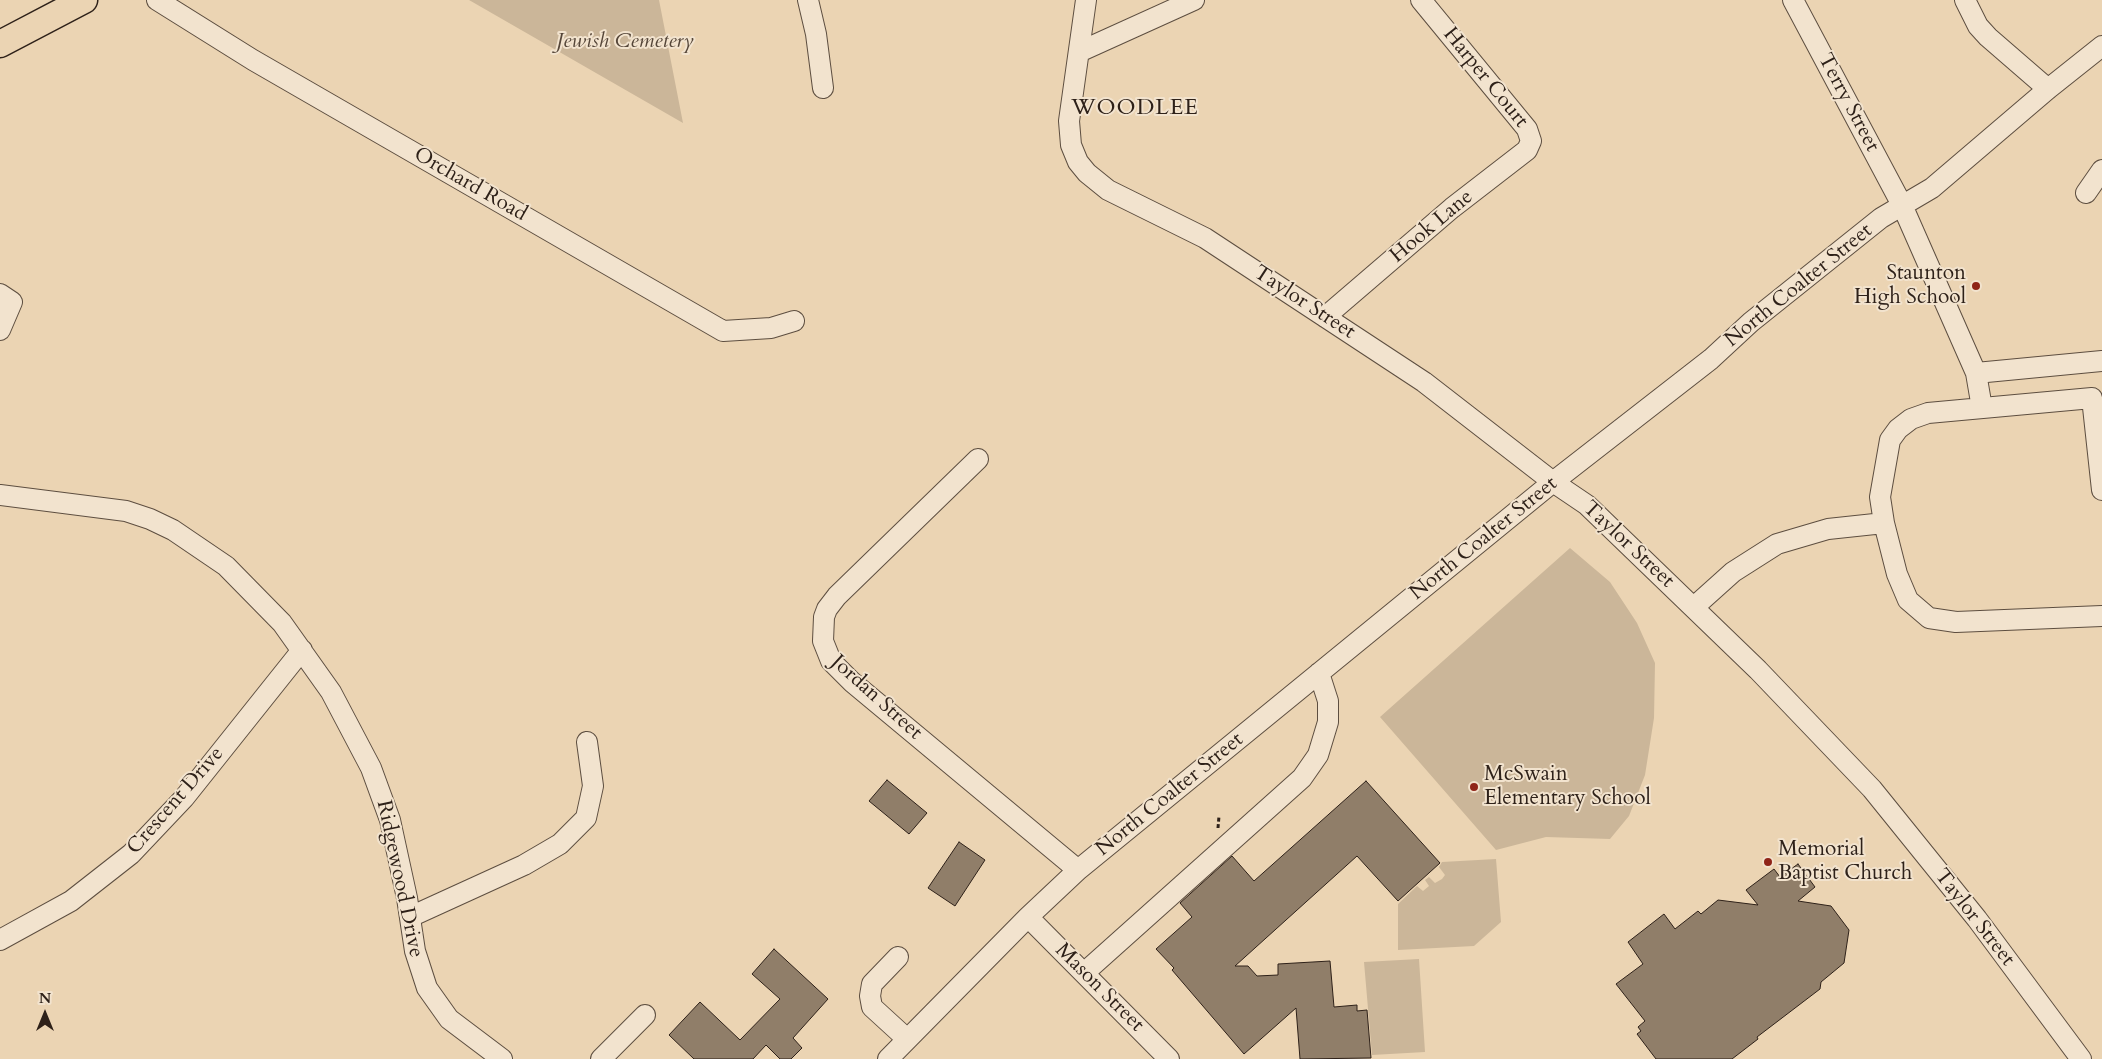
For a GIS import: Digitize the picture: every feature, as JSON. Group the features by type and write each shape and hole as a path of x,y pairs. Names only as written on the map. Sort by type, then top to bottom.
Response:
{"main road":[{"path":"0,44 84,0"}],"street":[{"name":"Orchard Road","path":"157,0 261,65 723,331 772,328 794,321"},
{"path":"808,0 816,34 823,88"},
{"name":"Taylor Street","path":"1086,0 1070,102 1069,132 1074,152 1087,172 1108,190 1205,238 1424,382 1553,482 1587,505 1758,670 1872,789 1976,919 2081,1059"},
{"path":"1079,52 1194,0"},
{"name":"Harper Court","path":"1421,0 1531,134"},
{"name":"Terry Street","path":"1793,0 1902,205 1976,373 1982,408"},
{"path":"1965,0 1978,26 1988,37 2048,89"},
{"name":"North Coalter Street","path":"888,1059 1028,917 1078,870 1553,482 1711,359 1751,322 1881,218 1932,188 2048,89 2102,46"},
{"name":"Hook Lane","path":"1325,317 1452,208 1527,150 1531,142 1531,134"},
{"path":"2086,193 2102,170"},
{"path":"0,294 12,302 0,330"},
{"path":"1976,373 2102,361"},
{"path":"2102,490 2092,398 1928,413 1911,419 1898,429 1890,440 1880,497 1884,523 1897,574 1908,600 1929,618 1956,622 2102,616"},
{"name":"Jordan Street","path":"978,459 827,608 822,626 824,647 834,666 852,682 1078,870"},
{"name":"Ridgewood Drive","path":"0,495 126,511 150,519 173,530 226,566 282,623 338,705 371,768 390,820 417,961 432,996 443,1011 460,1028 502,1059"},
{"path":"1694,607 1733,572 1777,544 1800,535 1828,529 1884,523"},
{"name":"Crescent Drive","path":"0,940 71,900 131,854 184,798 302,650"},
{"path":"1084,973 1302,778 1322,747 1328,722 1328,701 1319,673"},
{"path":"410,917 524,865 560,844 586,818 593,786 587,742"},
{"name":"Mason Street","path":"1028,917 1169,1059"},
{"path":"898,956 872,984 870,996 872,1007 907,1039"},
{"path":"602,1059 645,1015"}],"green space":[{"name":"Jewish Cemetery","path":"469,0 659,0 683,123 509,23"},
{"path":"1570,548 1610,582 1637,623 1655,663 1654,718 1645,775 1629,816 1610,839 1546,837 1496,850 1380,717"},
{"path":"1496,859 1501,922 1474,946 1398,950 1398,904 1417,886 1423,891 1429,886 1425,880 1429,877 1435,883 1442,879 1445,875 1439,867 1442,862"},
{"path":"1419,959 1425,1052 1372,1055 1364,962"}],"building":[{"path":"887,780 927,813 909,834 869,801"},
{"path":"1366,781 1440,863 1398,901 1357,856 1235,966 1248,966 1257,976 1278,975 1278,964 1330,961 1334,1007 1357,1005 1357,1011 1367,1010 1371,1058 1300,1059 1296,1008 1244,1054 1172,970 1174,968 1156,949 1192,917 1180,903 1232,856 1254,881"},
{"path":"959,842 985,860 955,906 928,888"},
{"path":"1798,864 1815,887 1798,901 1831,906 1849,930 1844,963 1821,982 1820,989 1757,1037 1758,1039 1732,1059 1656,1059 1637,1034 1641,1031 1638,1027 1645,1021 1616,984 1643,964 1628,942 1664,914 1675,929 1698,911 1701,914 1718,900 1758,905 1746,890 1774,869 1780,877"},
{"path":"774,949 828,999 793,1038 802,1048 791,1059 780,1059 766,1045 753,1059 694,1059 669,1035 700,1002 740,1040 780,999 752,974"}],"place":[{"name":"Staunton High School","path":"1976,286"},
{"name":"McSwain Elementary School","path":"1474,787"},
{"name":"Memorial Baptist Church","path":"1768,862"}],"district":[{"name":"WOODLEE","path":"1135,109"}]}
